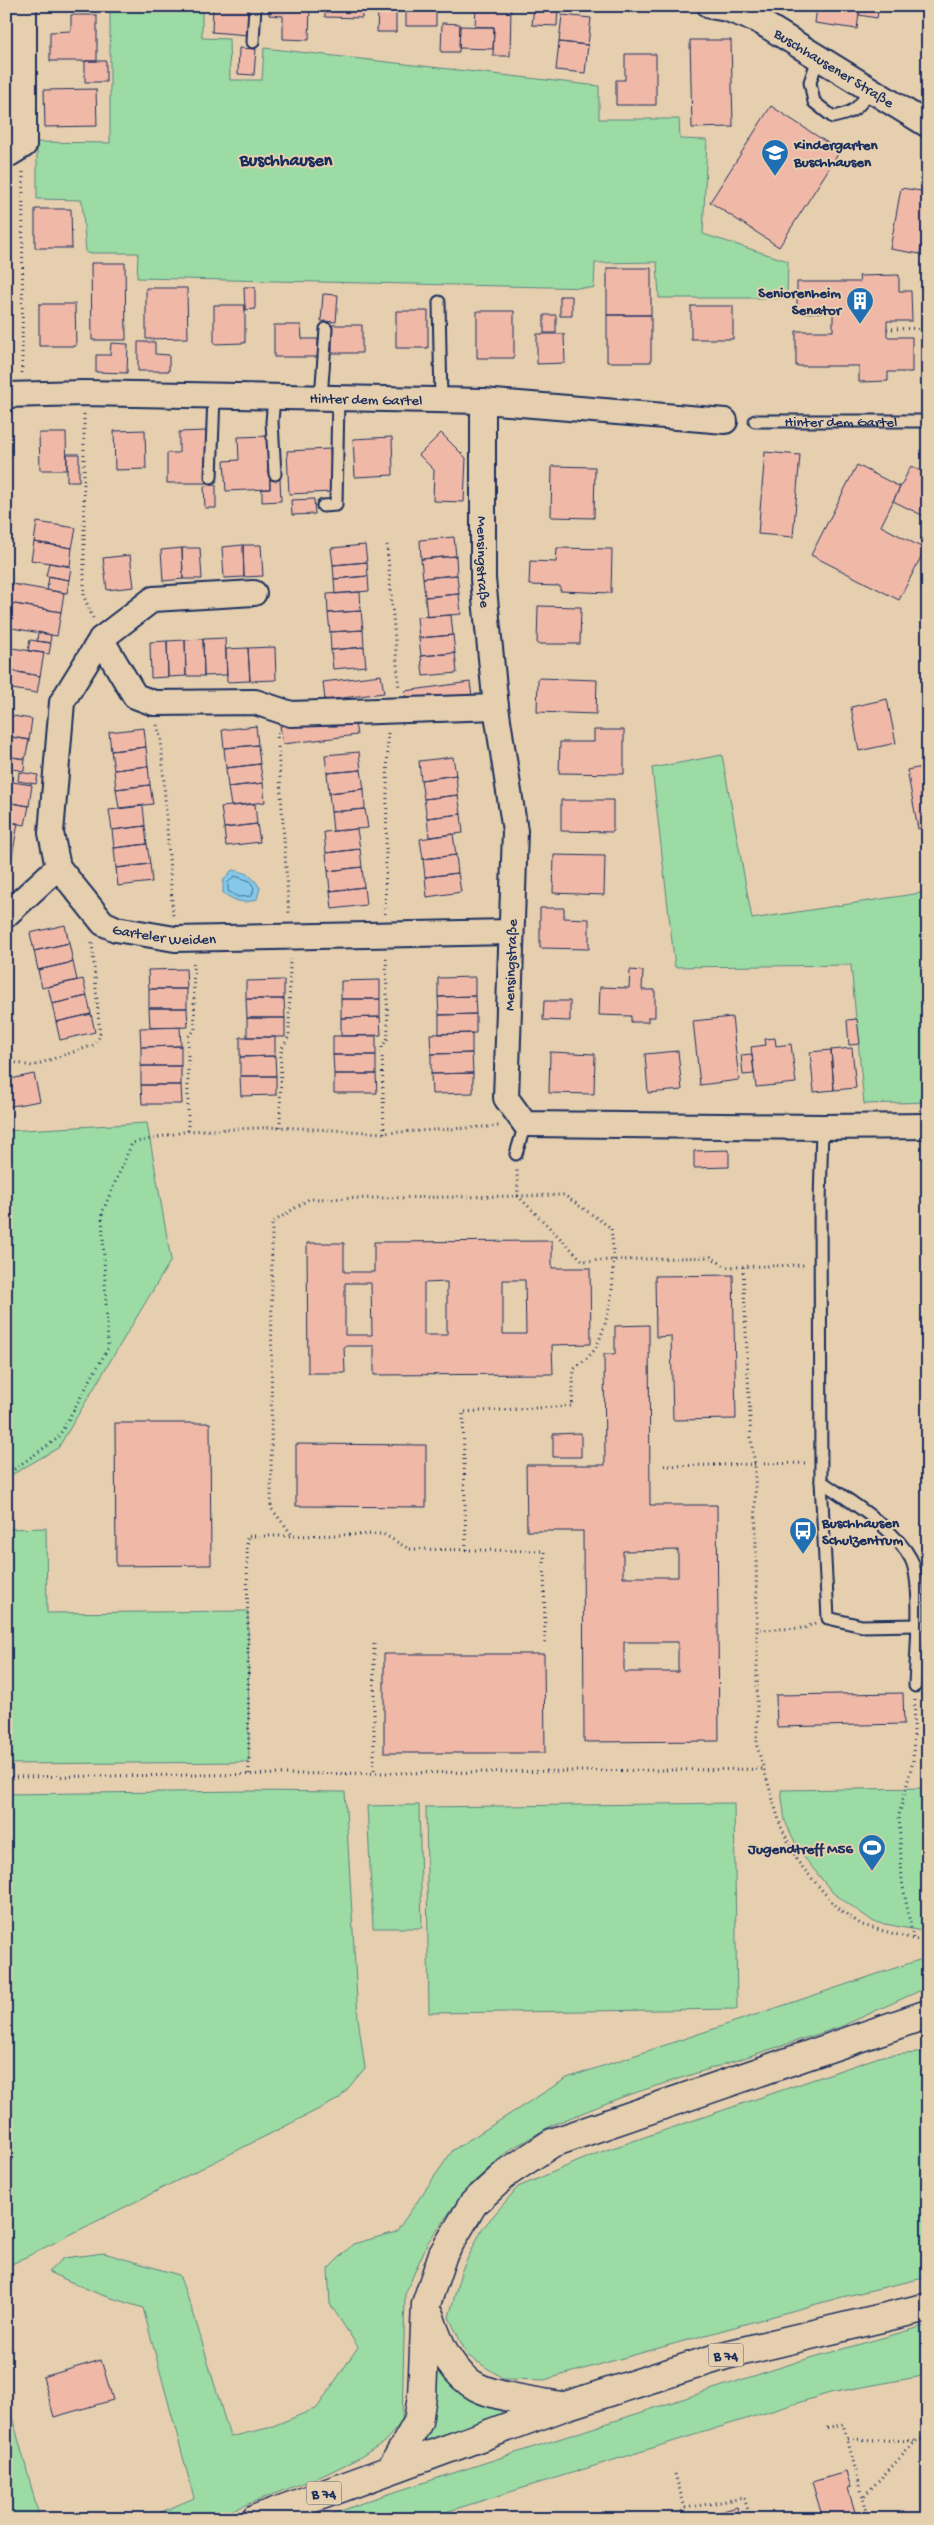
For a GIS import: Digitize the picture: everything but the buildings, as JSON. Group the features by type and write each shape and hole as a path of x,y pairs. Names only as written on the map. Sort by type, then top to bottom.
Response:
{"main road":[{"path":"392,2468 418,2422 422,2396 426,2304 443,2254 473,2204 508,2172 552,2143 928,2014"},
{"path":"888,2028 928,2031"},
{"path":"426,2304 439,2343 454,2366 476,2386 524,2400 564,2406"},
{"name":"B 74","path":"256,2519 564,2406 726,2355 928,2307"}],"street":[{"path":"15,151 24,6"},
{"name":"Buschhausener Straße","path":"710,6 764,14 818,59 928,125"},
{"name":"Hinter dem Gartel","path":"14,394 84,393 483,401 725,421"},
{"name":"Mensingstraße","path":"483,401 483,579 496,708 515,831 510,932 506,1098 525,1124"},
{"name":"Garteler Weiden","path":"254,593 153,599 101,639 62,702 52,833 58,867 103,923 116,929 184,939 510,932"},
{"path":"101,639 135,696 154,703 255,702 291,714 395,719 496,708"},
{"path":"6,915 58,867"},
{"path":"525,1124 822,1127 927,1125"}],"lane":[{"path":"253,42 255,6"},
{"path":"818,59 810,82 814,102 833,117 858,108 870,90"},
{"path":"439,302 441,400"},
{"path":"323,506 336,505 326,329"},
{"path":"210,477 214,396"},
{"path":"274,397 272,422 275,474"},
{"name":"Hinter dem Gartel","path":"755,421 928,421"},
{"path":"516,1154 525,1124"},
{"path":"822,1127 820,1265 821,1481 828,1618 862,1626 916,1625"},
{"path":"821,1481 890,1533 911,1559 917,1583 915,1686"}],"path":[{"path":"14,394 15,151"},
{"path":"887,328 928,328"},
{"path":"84,393 84,597 101,639"},
{"path":"385,924 395,719 388,545"},
{"path":"154,703 161,738 195,1030 188,1037 188,1131"},
{"path":"276,709 291,937 289,1036 280,1050 280,1126"},
{"path":"6,1061 32,1066 94,1045 100,1036 91,933 103,923"},
{"path":"384,1133 382,1047 388,1038 386,954"},
{"path":"6,1475 58,1438 108,1348 102,1213 132,1143 188,1131 280,1126 384,1133 525,1124"},
{"path":"516,1154 518,1196 583,1261 711,1257 726,1267 820,1265"},
{"path":"293,1536 271,1508 272,1222 309,1199 564,1195 611,1228 615,1260 609,1309 595,1348 574,1369 572,1406 462,1412 466,1550"},
{"path":"743,1267 751,1440 755,1464 757,1746 781,1827 798,1862 837,1908 862,1925 928,1942"},
{"path":"664,1466 821,1462"},
{"path":"249,1774 247,1536 383,1534 409,1549 544,1551 545,1643"},
{"path":"757,1630 805,1628 828,1618"},
{"path":"374,1644 374,1773"},
{"path":"913,1939 902,1881 899,1815 913,1761 915,1686"},
{"path":"6,1777 765,1769"},
{"path":"827,2428 843,2424 869,2519"},
{"path":"848,2440 916,2441 928,2437"},
{"path":"863,2497 916,2441"},
{"path":"675,2474 685,2508"},
{"path":"675,2519 685,2508 744,2498 751,2519"}],"green space":[{"path":"110,8 202,9 202,38 229,39 230,80 262,80 264,48 599,86 599,119 679,119 680,139 707,140 703,234 788,261 787,298 659,298 657,262 595,263 594,288 137,278 138,253 86,253 82,200 37,199 37,142 110,143"},
{"path":"722,755 752,919 927,892 925,866 928,866 928,1102 864,1104 851,965 675,967 652,768"},
{"path":"147,1123 171,1260 58,1448 6,1478 6,1131"},
{"path":"46,1528 47,1613 248,1611 249,1762 6,1764 6,1529"},
{"name":"Jugendtreff M56","path":"928,1788 928,1905 922,1931 874,1922 833,1893 799,1851 785,1821 781,1790"},
{"path":"248,1791 345,1792 358,2018 365,2068 339,2099 6,2267 6,1794"},
{"path":"734,1803 737,2009 429,2013 426,1807"},
{"path":"419,1805 422,1928 373,1928 367,1806"},
{"path":"928,1957 928,1987 840,2027 622,2097 552,2125 508,2151 467,2188 428,2242 405,2294 402,2422 384,2442 359,2458 326,2474 209,2519 145,2519 194,2498 143,2308 99,2294 48,2272 64,2258 104,2253 179,2275 194,2315 230,2437 268,2428 317,2408 358,2347 330,2304 328,2269 353,2244 396,2232 453,2150 567,2078"},
{"path":"928,2052 928,2277 842,2297 544,2380 504,2379 467,2355 449,2317 461,2272 482,2229 518,2187 598,2153 882,2056"},
{"path":"928,2325 928,2375 830,2393 423,2519 320,2519 370,2500 800,2361"},
{"path":"429,2348 502,2408 501,2414 421,2442"},
{"path":"6,2394 40,2519 6,2519"}],"water":[{"path":"232,870 245,873 254,880 260,888 257,899 247,902 239,901 223,893 223,881"}],"place":[{"name":"Kindergarten Buschhausen","path":"775,177"},
{"name":"Seniorenheim Senator","path":"860,325"},
{"name":"Buschhausen Schulzentrum","path":"803,1555"},
{"name":"Jugendtreff M56","path":"872,1872"}],"district":[{"name":"Buschhausen","path":"286,159"}]}
